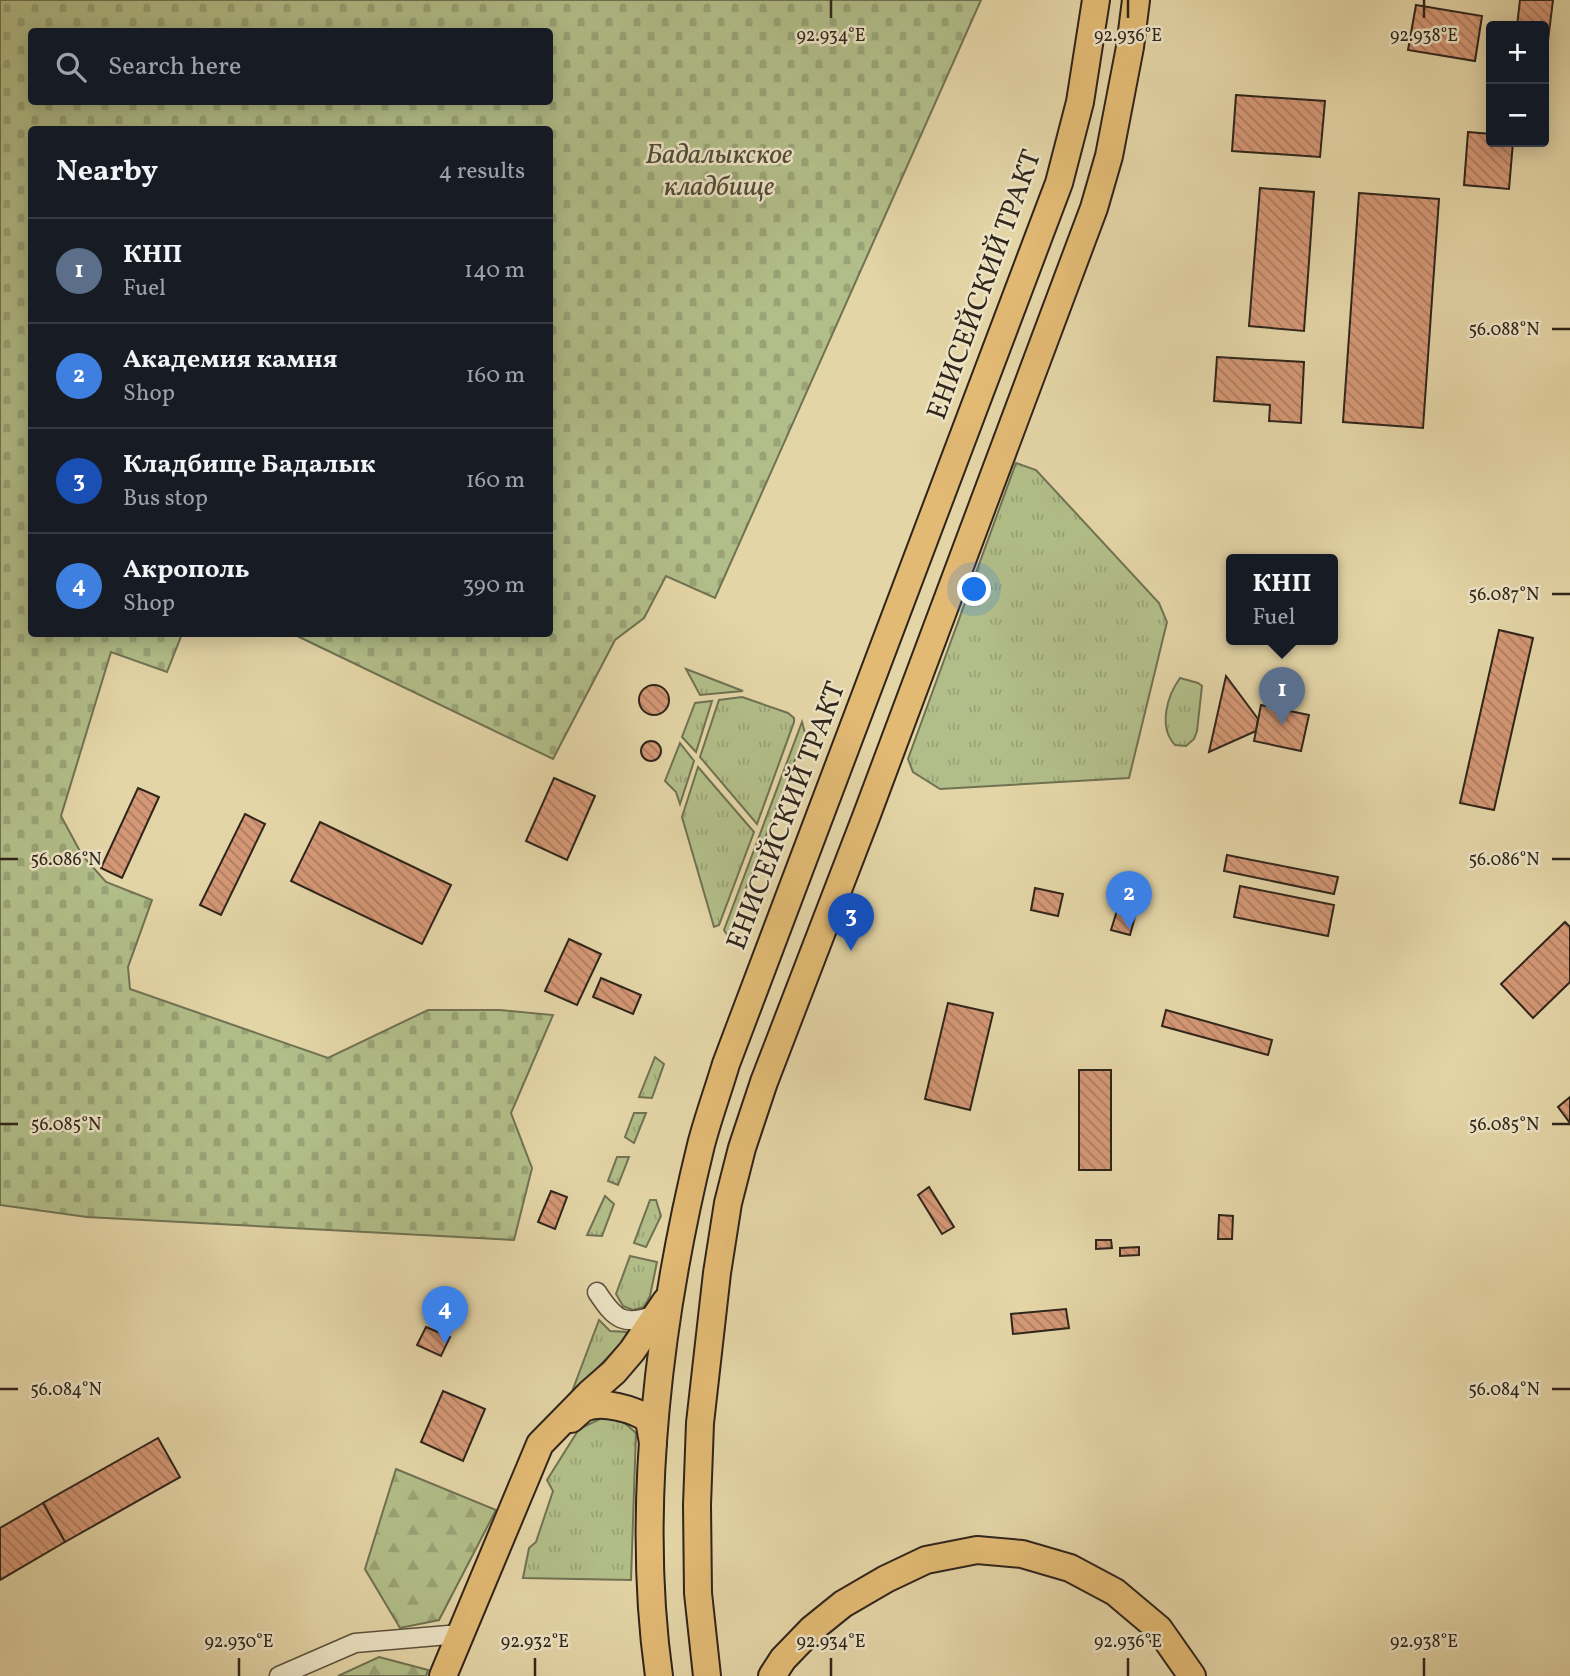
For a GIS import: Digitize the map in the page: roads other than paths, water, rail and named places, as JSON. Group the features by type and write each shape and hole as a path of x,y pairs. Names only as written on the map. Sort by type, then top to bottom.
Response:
{"main road":[{"name":"ЕНИСЕЙСКИЙ ТРАКТ","path":"659,1676 652,1610 650,1550 653,1447 671,1290 702,1143 726,1064 1059,183 1080,102 1096,0"},
{"path":"706,1676 698,1592 700,1423 717,1273 728,1203 742,1148 764,1082 1094,208 1109,156 1130,47 1136,0"},
{"path":"757,984 795,1000"},
{"path":"443,1676 540,1444 632,1351 671,1290"},
{"path":"540,1444 585,1407 604,1405 640,1413 649,1420 653,1447"},
{"path":"772,1676 783,1659 812,1629 844,1604 886,1579 926,1560 977,1550 1022,1554 1070,1568 1115,1592 1159,1629 1192,1676"}],"street":[{"path":"597,1292 608,1309 618,1317 640,1321 657,1314"},
{"path":"279,1676 355,1643 460,1634"}],"place":[{"name":"КНП","path":"1282,725"},
{"name":"Академия камня","path":"1129,929"},
{"name":"Кладбище Бадалык","path":"851,951"},
{"name":"Акрополь","path":"445,1344"}],"park label":[{"name":"Бадалыкское кладбище","path":"719,171"}]}
